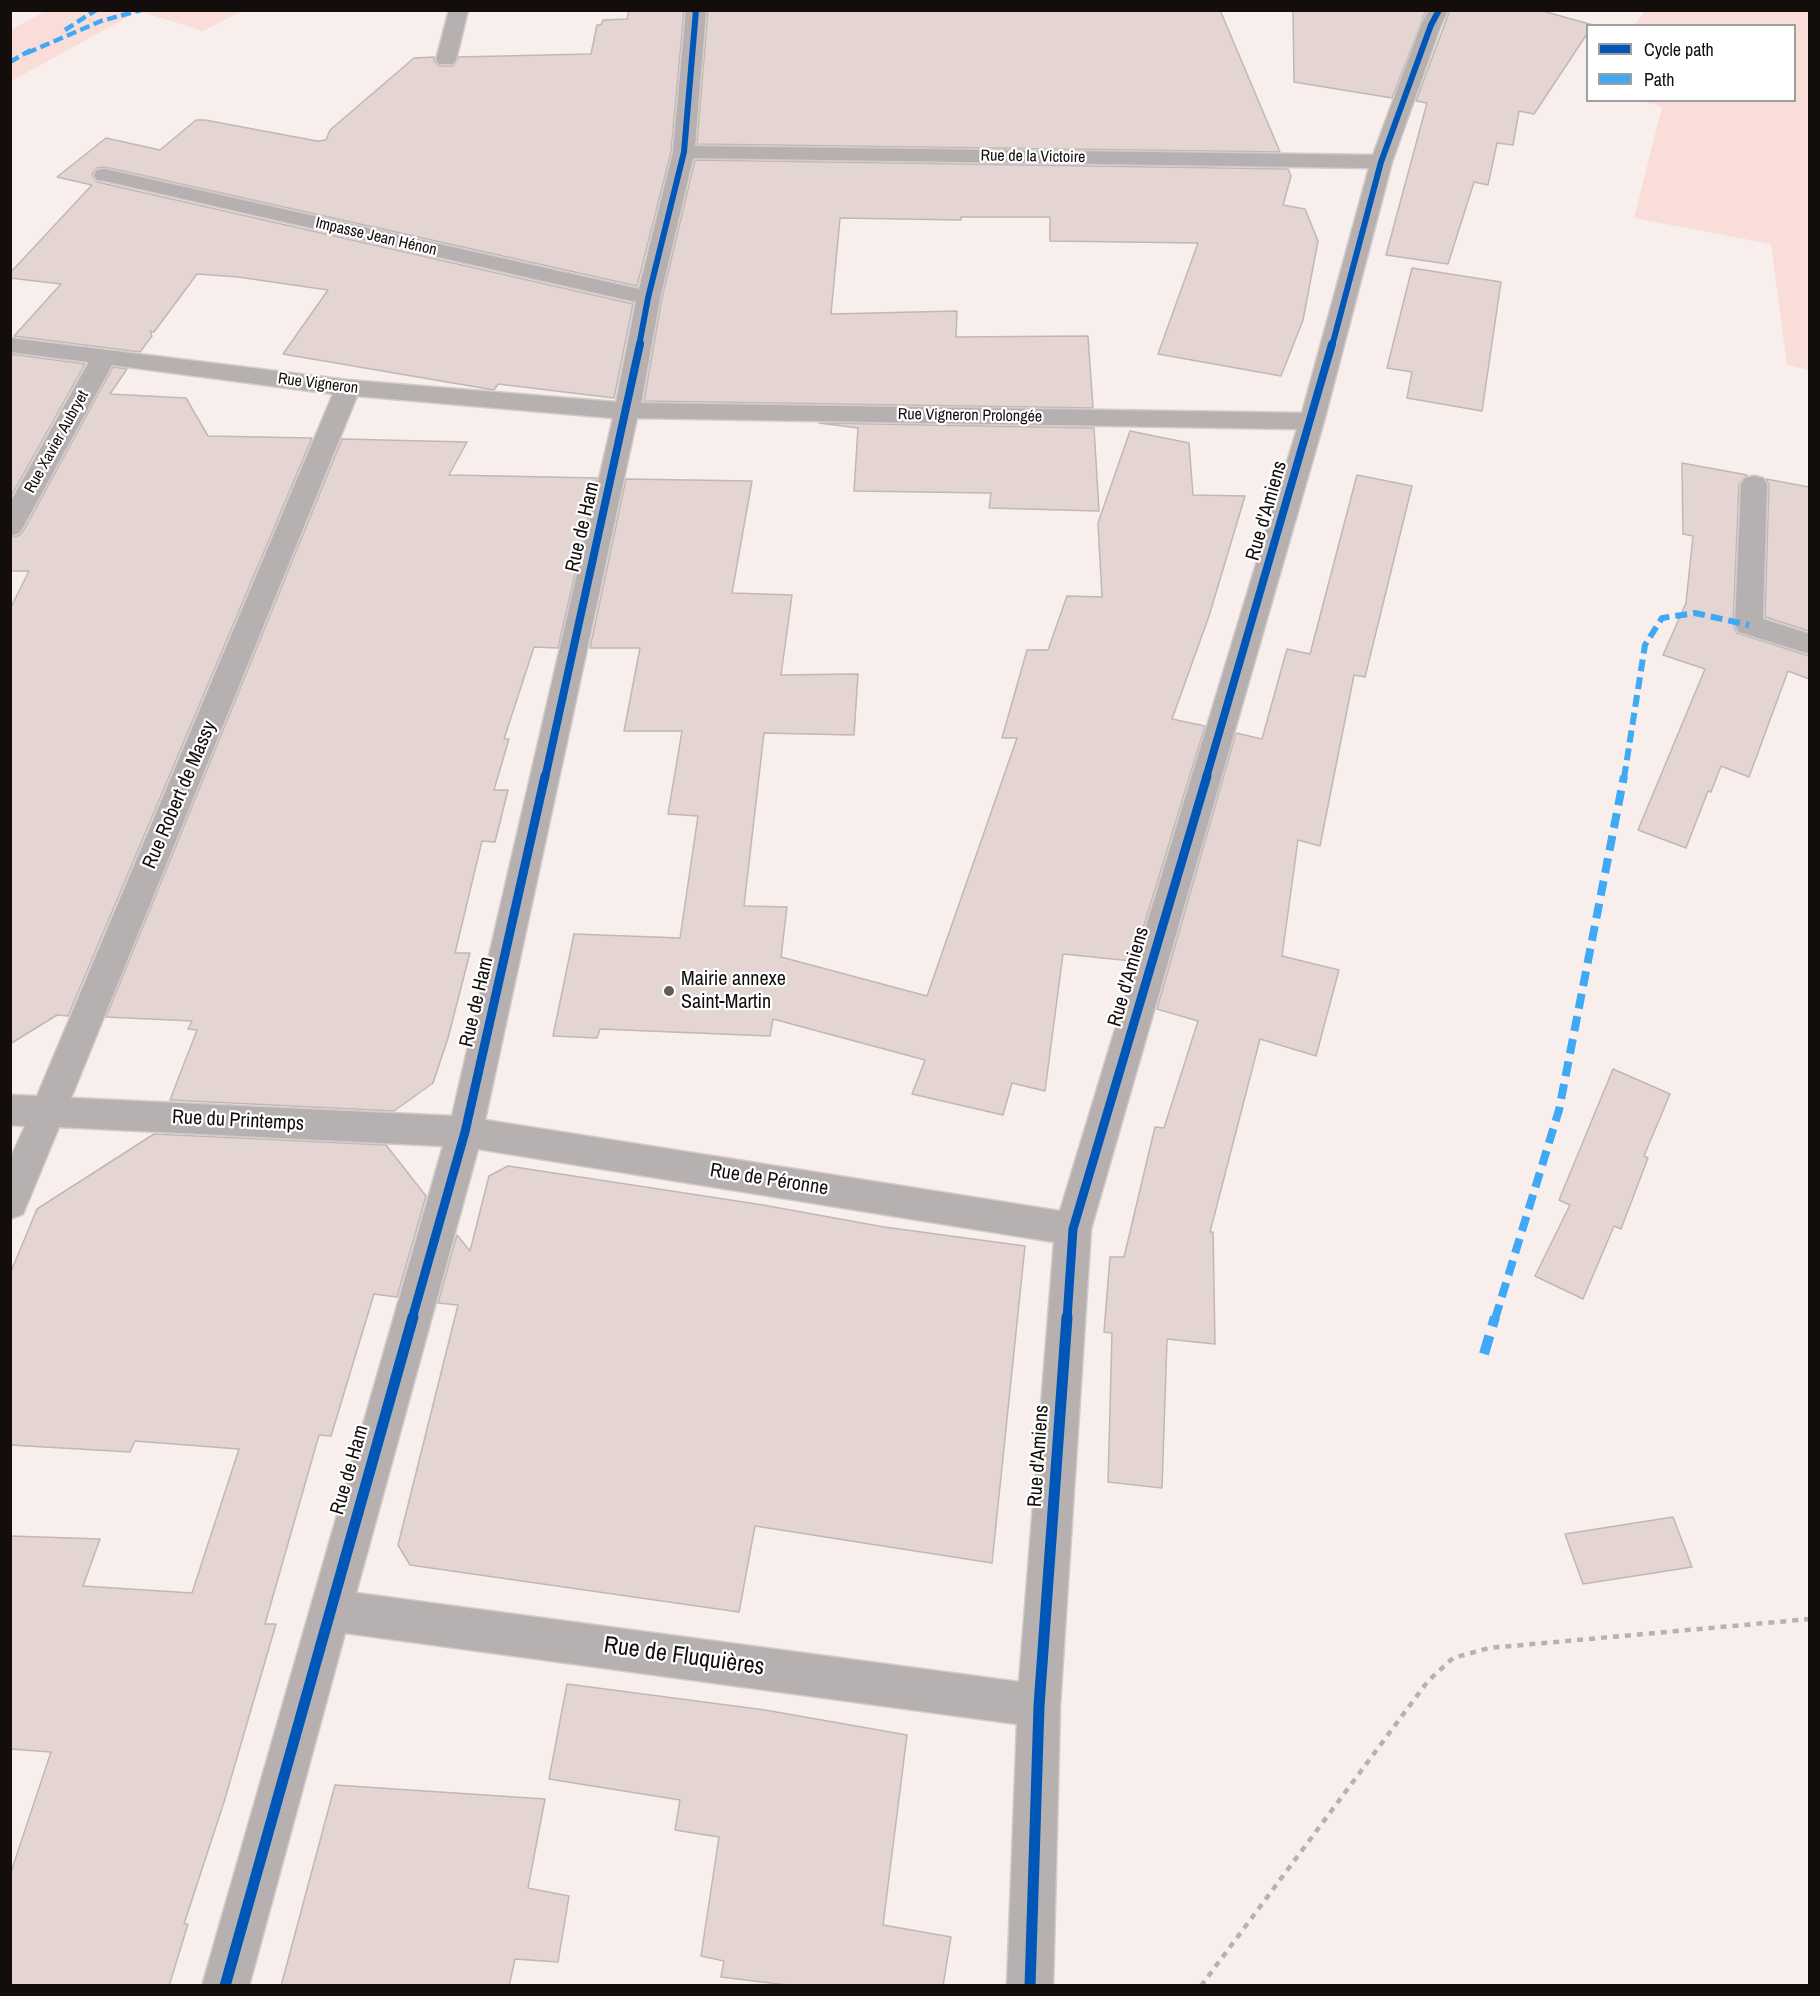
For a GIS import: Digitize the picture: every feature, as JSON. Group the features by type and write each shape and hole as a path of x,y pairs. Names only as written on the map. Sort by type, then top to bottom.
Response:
{"street":[{"path":"446,60 459,10"},
{"name":"Rue de Ham","path":"225,1986 465,1132 627,410 648,298 684,152 696,10"},
{"name":"Rue d'Amiens","path":"1030,1986 1039,1706 1073,1229 1312,421 1381,162 1431,24 1439,10"},
{"name":"Rue de la Victoire","path":"684,152 1381,162"},
{"name":"Impasse Jean Hénon","path":"105,175 648,298"},
{"name":"Rue Vigneron","path":"10,345 348,388 627,410"},
{"name":"Rue Xavier Aubryet","path":"10,527 104,357"},
{"name":"Rue Robert de Massy","path":"10,1203 348,388"},
{"name":"Rue Vigneron Prolongée","path":"627,410 1312,421"},
{"path":"1755,484 1749,625 1809,644"},
{"name":"Rue du Printemps","path":"10,1110 465,1132"},
{"name":"Rue de Péronne","path":"465,1132 1073,1229"},
{"name":"Rue de Fluquières","path":"329,1610 1039,1706"}],"path":[{"path":"1201,1986 1428,1680 1453,1658 1489,1648 1809,1619"}],"shaded area":[{"path":"47,10 242,11 203,31 139,11 11,81 11,30"},
{"path":"1646,10 1809,11 1809,370 1787,365 1771,244 1634,218 1662,107 1645,102 1796,102 1796,24 1635,24"}],"building":[{"path":"629,10 684,10 671,152 637,286 105,167 97,168 92,174 97,182 633,304 614,398 498,384 494,390 283,354 328,290 238,277 197,274 154,332 150,331 152,336 140,352 14,336 61,284 10,278 10,273 92,185 57,177 106,138 160,150 196,120 205,120 317,141 326,140 330,130 414,58 434,57 434,61 439,66 453,66 459,57 591,54 597,25 601,25 603,20 627,19"},
{"path":"708,10 1220,10 1280,152 697,144"},
{"path":"1293,10 1426,10 1392,98 1294,82"},
{"path":"1450,10 1539,10 1589,24 1586,24 1586,36 1534,114 1519,111 1513,145 1497,143 1488,185 1474,182 1448,264 1386,255 1427,103 1416,101"},
{"path":"695,160 1288,169 1291,176 1283,205 1305,209 1318,241 1303,320 1281,376 1158,354 1198,243 1050,241 1050,217 961,217 961,220 840,218 831,314 957,311 956,337 1088,336 1093,408 644,401 662,298"},
{"path":"1412,268 1501,282 1482,411 1407,398 1412,372 1387,368"},
{"path":"10,354 85,364 10,498"},
{"path":"113,367 127,369 110,394 186,398 208,436 312,438 68,1016 57,1015 10,1044 10,609 29,571 10,571 10,538 20,535 25,528"},
{"path":"819,423 1094,428 1099,511 989,508 991,493 854,491 858,428"},
{"path":"1130,431 1189,443 1193,495 1245,496 1209,616 1172,719 1205,726 1131,968 1132,961 1063,954 1045,1091 1012,1083 1003,1115 912,1094 925,1060 773,1019 770,1036 600,1029 597,1038 553,1036 574,934 680,938 698,816 668,814 682,731 624,731 640,648 590,648 626,479 752,481 732,593 792,595 781,675 858,674 854,735 764,733 744,906 787,907 781,957 927,996 1017,738 1002,738 1027,650 1048,650 1067,596 1102,597 1098,523"},
{"path":"342,439 467,442 449,475 597,478 558,648 534,647 504,739 509,739 494,790 508,790 495,842 482,841 455,953 470,953 448,1038 433,1083 394,1111 170,1100 197,1030 188,1029 192,1021 106,1017"},
{"path":"1682,463 1747,475 1739,484 1733,625 1737,633 1809,656 1809,679 1788,671 1749,777 1721,766 1711,792 1708,791 1686,848 1638,830 1705,669 1663,655 1686,603 1693,536 1683,534"},
{"path":"1357,475 1412,486 1365,677 1354,675 1320,846 1298,840 1282,956 1339,970 1316,1056 1260,1039 1210,1232 1213,1232 1215,1344 1167,1339 1162,1488 1108,1482 1112,1333 1104,1332 1110,1257 1124,1257 1155,1127 1164,1128 1198,1021 1157,1009 1236,733 1262,739 1287,649 1310,654"},
{"path":"1766,479 1809,487 1809,631 1765,617 1769,484"},
{"path":"1613,1069 1670,1094 1644,1156 1648,1158 1621,1229 1614,1226 1583,1299 1535,1276 1570,1205 1559,1200"},
{"path":"154,1134 386,1145 426,1196 397,1297 374,1294 331,1436 319,1435 265,1624 276,1624 224,1802 184,1924 188,1924 169,1986 10,1986 10,1875 51,1752 10,1749 10,1536 100,1539 83,1586 192,1593 239,1449 135,1441 130,1452 10,1445 10,1274 37,1209"},
{"path":"508,1166 763,1205 884,1227 1025,1246 992,1563 755,1526 739,1612 410,1565 398,1545 458,1305 438,1303 457,1235 470,1251 489,1176"},
{"path":"1673,1517 1692,1567 1583,1584 1565,1534"},
{"path":"567,1684 765,1710 907,1735 883,1925 951,1937 943,1986 795,1986 721,1977 724,1961 701,1956 719,1837 675,1830 680,1800 549,1779"},
{"path":"335,1785 545,1799 528,1888 569,1896 558,1962 515,1959 509,1986 281,1986"}],"marked path":[{"path":"65,30 96,10"},
{"path":"27,53 101,21 141,10"},
{"path":"10,62 31,50"},
{"path":"1484,1354 1559,1110 1623,783 1645,645 1662,618 1695,613 1749,625"}],"cycle path":[{"path":"225,1986 465,1132 480,1070 633,382 648,298 684,152 696,10"},
{"path":"1030,1986 1039,1706 1073,1229 1312,421 1381,162 1431,25 1439,10"}],"place":[{"name":"Mairie annexe Saint-Martin","path":"669,991"}]}
